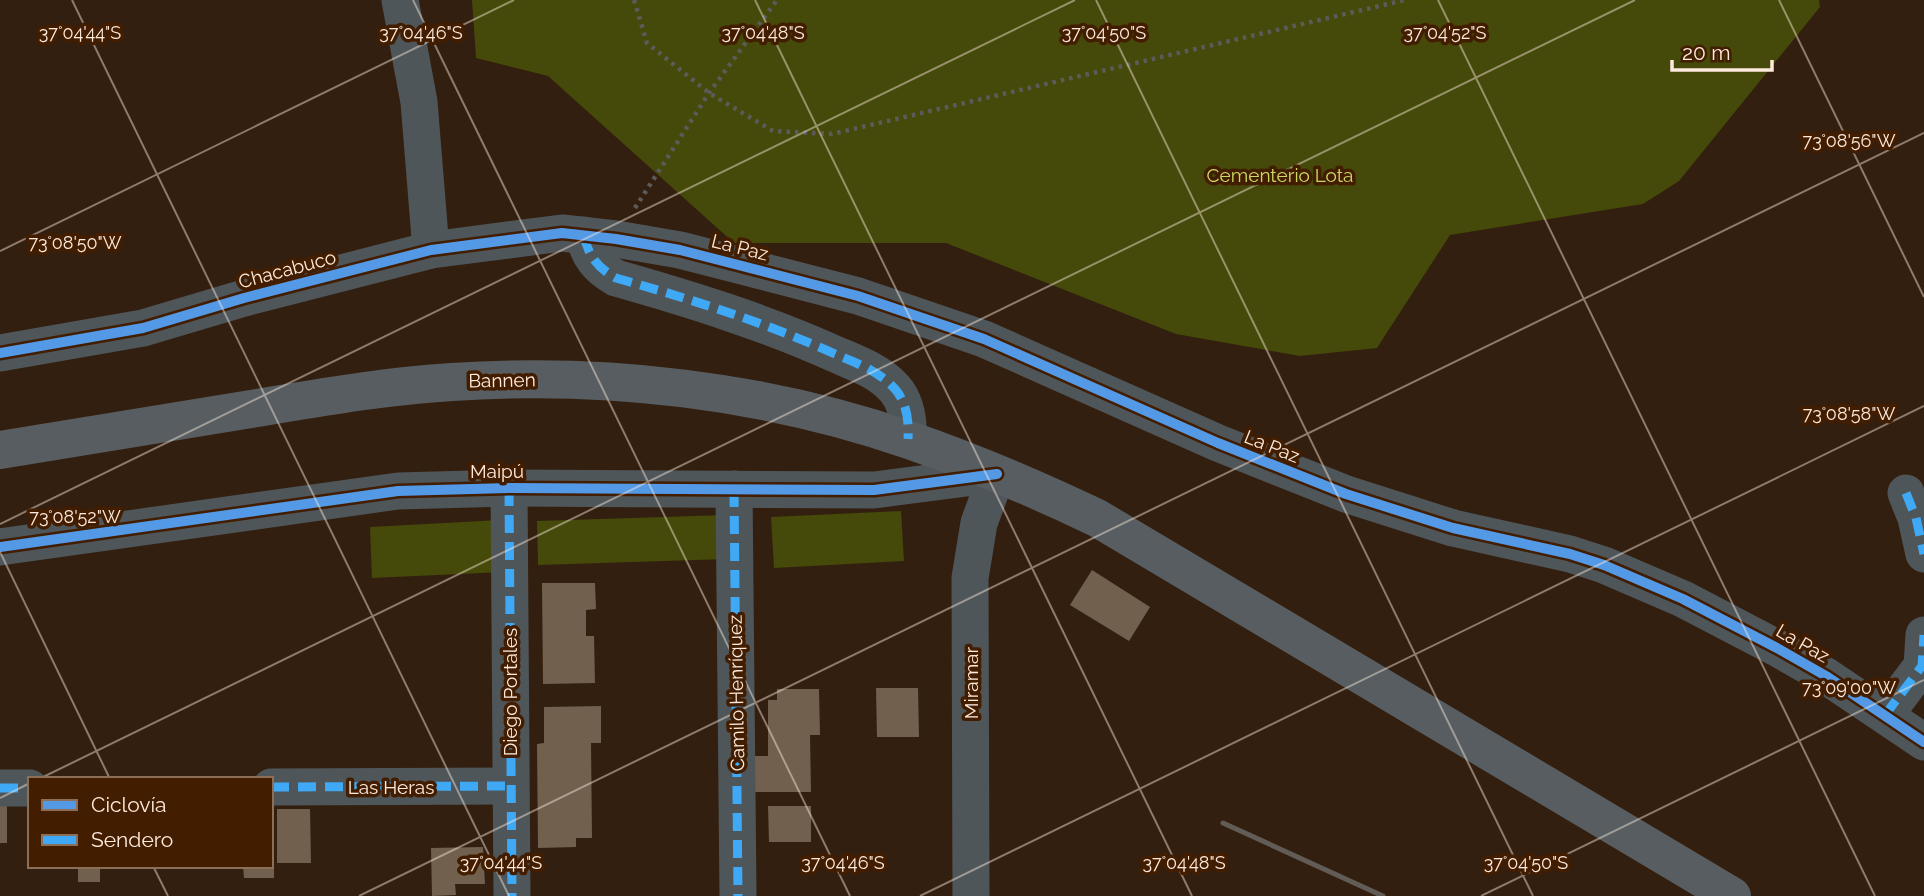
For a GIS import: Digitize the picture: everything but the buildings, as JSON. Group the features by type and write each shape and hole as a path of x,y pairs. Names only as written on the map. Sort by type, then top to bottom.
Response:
{"main road":[{"name":"Bannen","path":"0,450 391,387 513,379 587,380 660,385 792,407 908,439 997,474"},
{"path":"997,474 1086,513 1148,547 1732,896"}],"street":[{"path":"400,0 419,102 431,250"},
{"name":"Chacabuco","path":"0,353 143,328 244,298 431,250 562,233 600,237"},
{"path":"600,237 592,258 605,272 616,278 713,307 793,335 868,369 887,381 903,400 909,426 908,439"},
{"name":"La Paz","path":"600,237 680,250 801,281 921,317 984,339 1231,448 1346,494 1453,528 1570,554 1604,565 1694,605 1777,648 1826,676 1924,742"},
{"name":"Maipú","path":"0,547 371,494 453,488 874,490 997,474"},
{"name":"Miramar","path":"971,896 970,578 979,523 997,474"},
{"name":"Diego Portales","path":"509,488 512,896"},
{"name":"Camilo Henríquez","path":"734,489 738,896"},
{"path":"1906,493 1916,518 1924,554"},
{"path":"1885,715 1922,666 1924,635"},
{"name":"Las Heras","path":"273,787 510,786"},
{"path":"0,789 28,788"}],"path":[{"path":"634,0 647,43 709,93 773,131 832,134 1377,3 1405,0"},
{"path":"600,237 777,0"}],"green space":[{"name":"Cementerio Lota","path":"472,0 1819,0 1820,7 1679,181 1643,204 1450,235 1377,348 1300,356 1176,334 946,243 734,243 548,76 476,58"},
{"path":"901,511 904,561 774,568 771,517"},
{"path":"726,515 728,559 538,565 537,521"},
{"path":"500,520 503,572 372,578 370,527"}],"railway":[{"path":"1223,823 1383,896"}],"marked path":[{"path":"584,235 595,261 616,278 754,321 875,372 895,389 905,406 908,439"},
{"path":"509,488 512,896"},
{"path":"734,489 738,896"},
{"path":"1906,493 1916,518 1924,554"},
{"path":"1885,715 1922,666 1924,635"},
{"path":"273,787 510,786"},
{"path":"0,788 28,788"}],"cycle path":[{"path":"0,353 143,328 244,298 431,250 562,233 680,250 858,296 984,339 1218,443 1346,494 1453,528 1570,554 1604,565 1683,599 1777,648 1826,676 1924,742"},
{"path":"0,547 398,491 509,488 874,490 997,474"}]}
